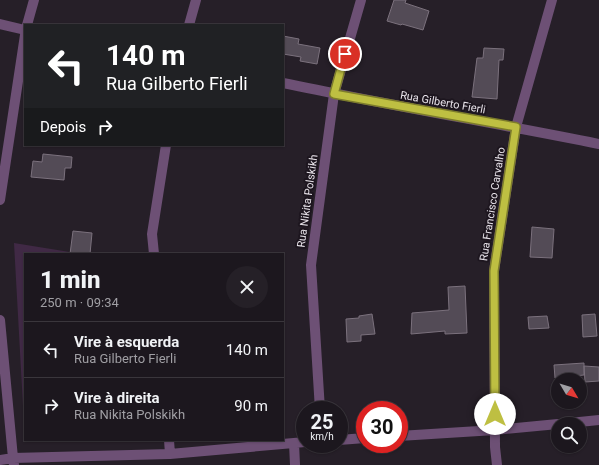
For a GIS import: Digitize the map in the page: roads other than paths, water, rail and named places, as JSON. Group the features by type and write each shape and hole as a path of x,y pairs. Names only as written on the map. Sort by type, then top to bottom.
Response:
{"street":[{"path":"27,24 34,0"},
{"path":"189,24 196,0"},
{"name":"Rua Nikita Polskikh","path":"319,401 311,265 334,94 361,0"},
{"name":"Rua Francisco Carvalho","path":"497,465 495,447 494,271 516,127 552,0"},
{"path":"0,24 24,30"},
{"path":"0,200 24,42"},
{"name":"Rua Gilberto Fierli","path":"284,83 599,144"},
{"path":"154,253 152,234 166,146"},
{"path":"0,320 14,461"},
{"path":"587,421 599,420"},
{"path":"408,435 551,425"},
{"path":"169,441 170,454"},
{"path":"0,460 14,461 170,454 294,443 295,465"}]}
